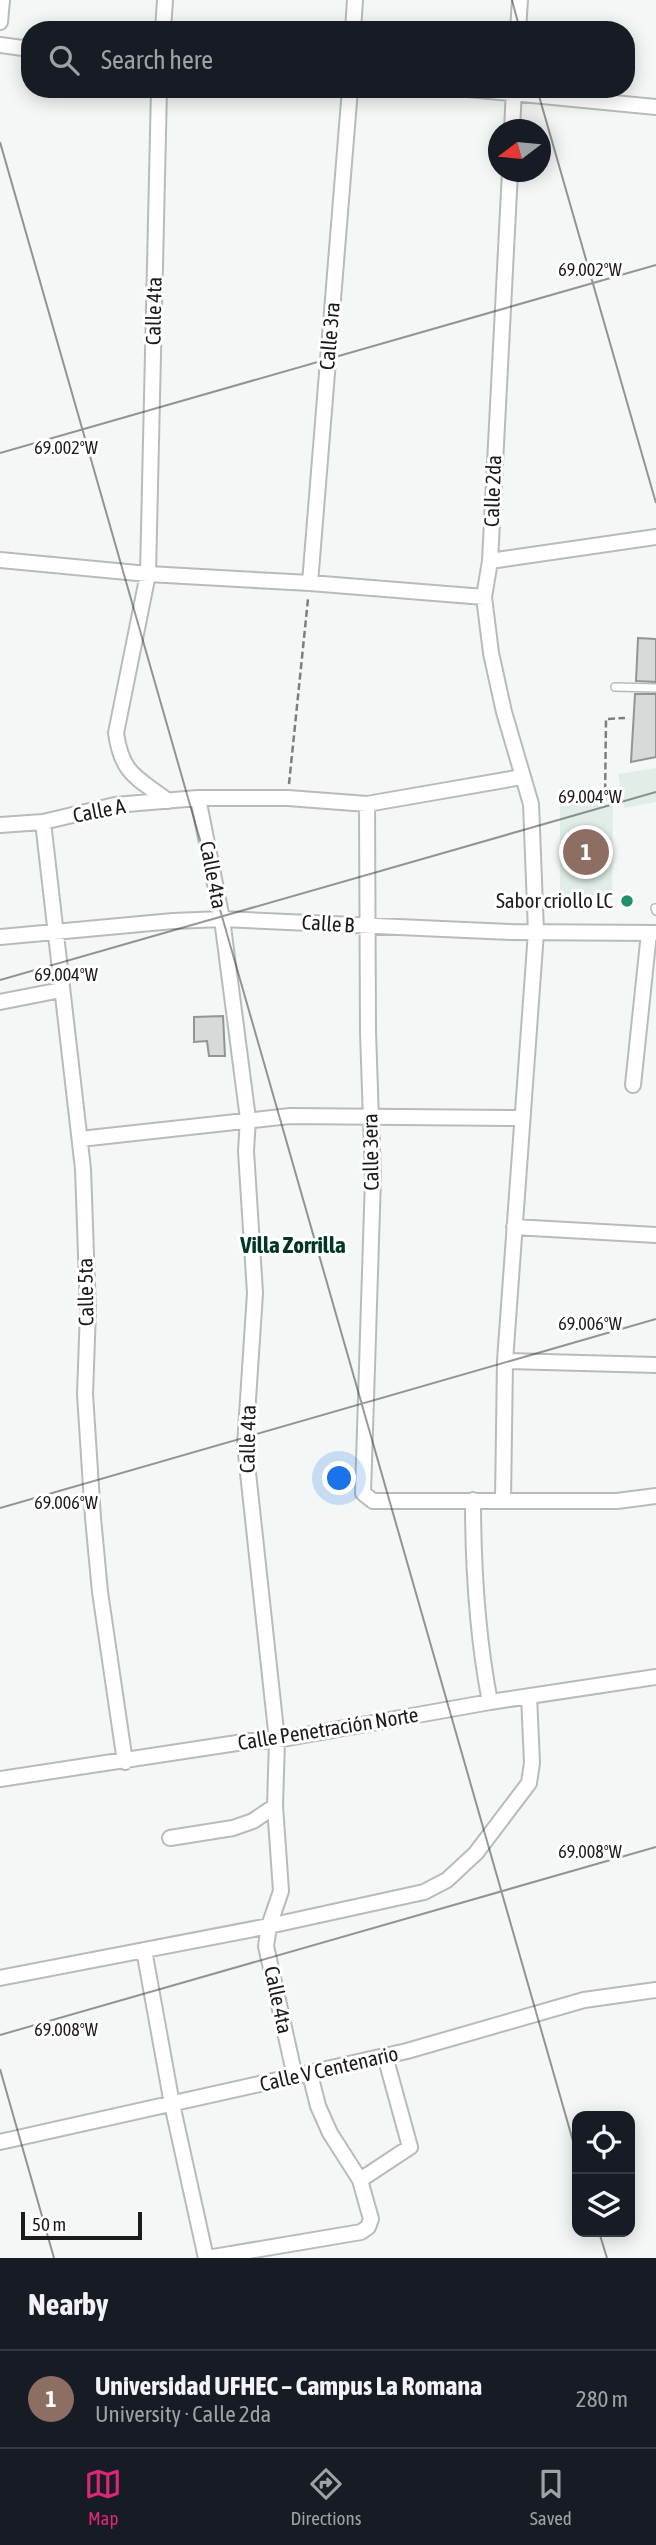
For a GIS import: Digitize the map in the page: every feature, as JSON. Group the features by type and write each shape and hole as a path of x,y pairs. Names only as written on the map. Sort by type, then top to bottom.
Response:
{"street":[{"path":"0,22 2,0"},
{"path":"164,21 165,0"},
{"path":"354,21 355,0"},
{"path":"519,21 520,0"},
{"path":"0,45 21,48"},
{"name":"Calle 4ta","path":"159,98 148,574 116,733 119,752 127,770 168,801"},
{"name":"Calle 3ra","path":"310,583 349,98"},
{"path":"513,119 514,98"},
{"path":"576,98 656,107"},
{"name":"Calle 2da","path":"503,1500 505,1361 536,932 531,804 494,665 484,597 490,561 509,182"},
{"path":"490,561 656,537"},
{"path":"0,560 148,574 484,597"},
{"name":"Calle A","path":"0,825 43,822 115,805 198,798 288,798 367,804 522,777"},
{"name":"Calle 4ta","path":"198,798 222,919 248,1119 246,1151 256,1293 245,1445 276,1740 275,1806 281,1891 269,1926 266,1946 295,2077"},
{"name":"Calle 3era","path":"367,804 373,1178 362,1487 373,1501 473,1500"},
{"name":"Calle 5ta","path":"43,822 83,1169 88,1311 85,1394 100,1592 125,1762"},
{"name":"Calle B","path":"0,937 222,919 368,927 652,933"},
{"path":"633,1085 652,933"},
{"path":"0,1002 61,990"},
{"path":"80,1139 290,1116 521,1118"},
{"path":"514,1227 656,1235"},
{"path":"505,1361 656,1365"},
{"path":"489,1702 475,1592 473,1500 617,1500 656,1496"},
{"name":"Calle Penetración Norte","path":"0,1779 250,1741 276,1740 489,1702 656,1677"},
{"path":"0,1978 269,1926 424,1892 447,1880 475,1853 520,1798 528,1783 532,1763 529,1696"},
{"path":"170,1838 233,1828 253,1821 275,1806"},
{"path":"144,1950 172,2104 207,2258 361,2232 368,2228 371,2219 360,2180 330,2133 318,2106 310,2074"},
{"name":"Calle V Centenario","path":"0,2142 385,2056 584,2000 656,1990"},
{"path":"360,2180 410,2147 385,2056"}],"lane":[{"path":"615,687 656,688"}],"path":[{"path":"288,798 310,583"},
{"path":"605,801 606,719 625,718"}],"shaded area":[{"path":"656,768 656,802 624,808 618,774"},
{"path":"560,804 613,804 612,899 560,899"}],"building":[{"path":"638,638 656,639 656,682 636,681"},
{"path":"635,694 656,694 656,757 631,762"},
{"path":"223,1016 225,1056 209,1056 207,1041 194,1042 194,1017"}],"place":[{"name":"Universidad UFHEC – Campus La Romana","path":"586,852"},
{"name":"Sabor criollo LC","path":"627,901"}],"district":[{"name":"Villa Zorrilla","path":"293,1245"}]}
